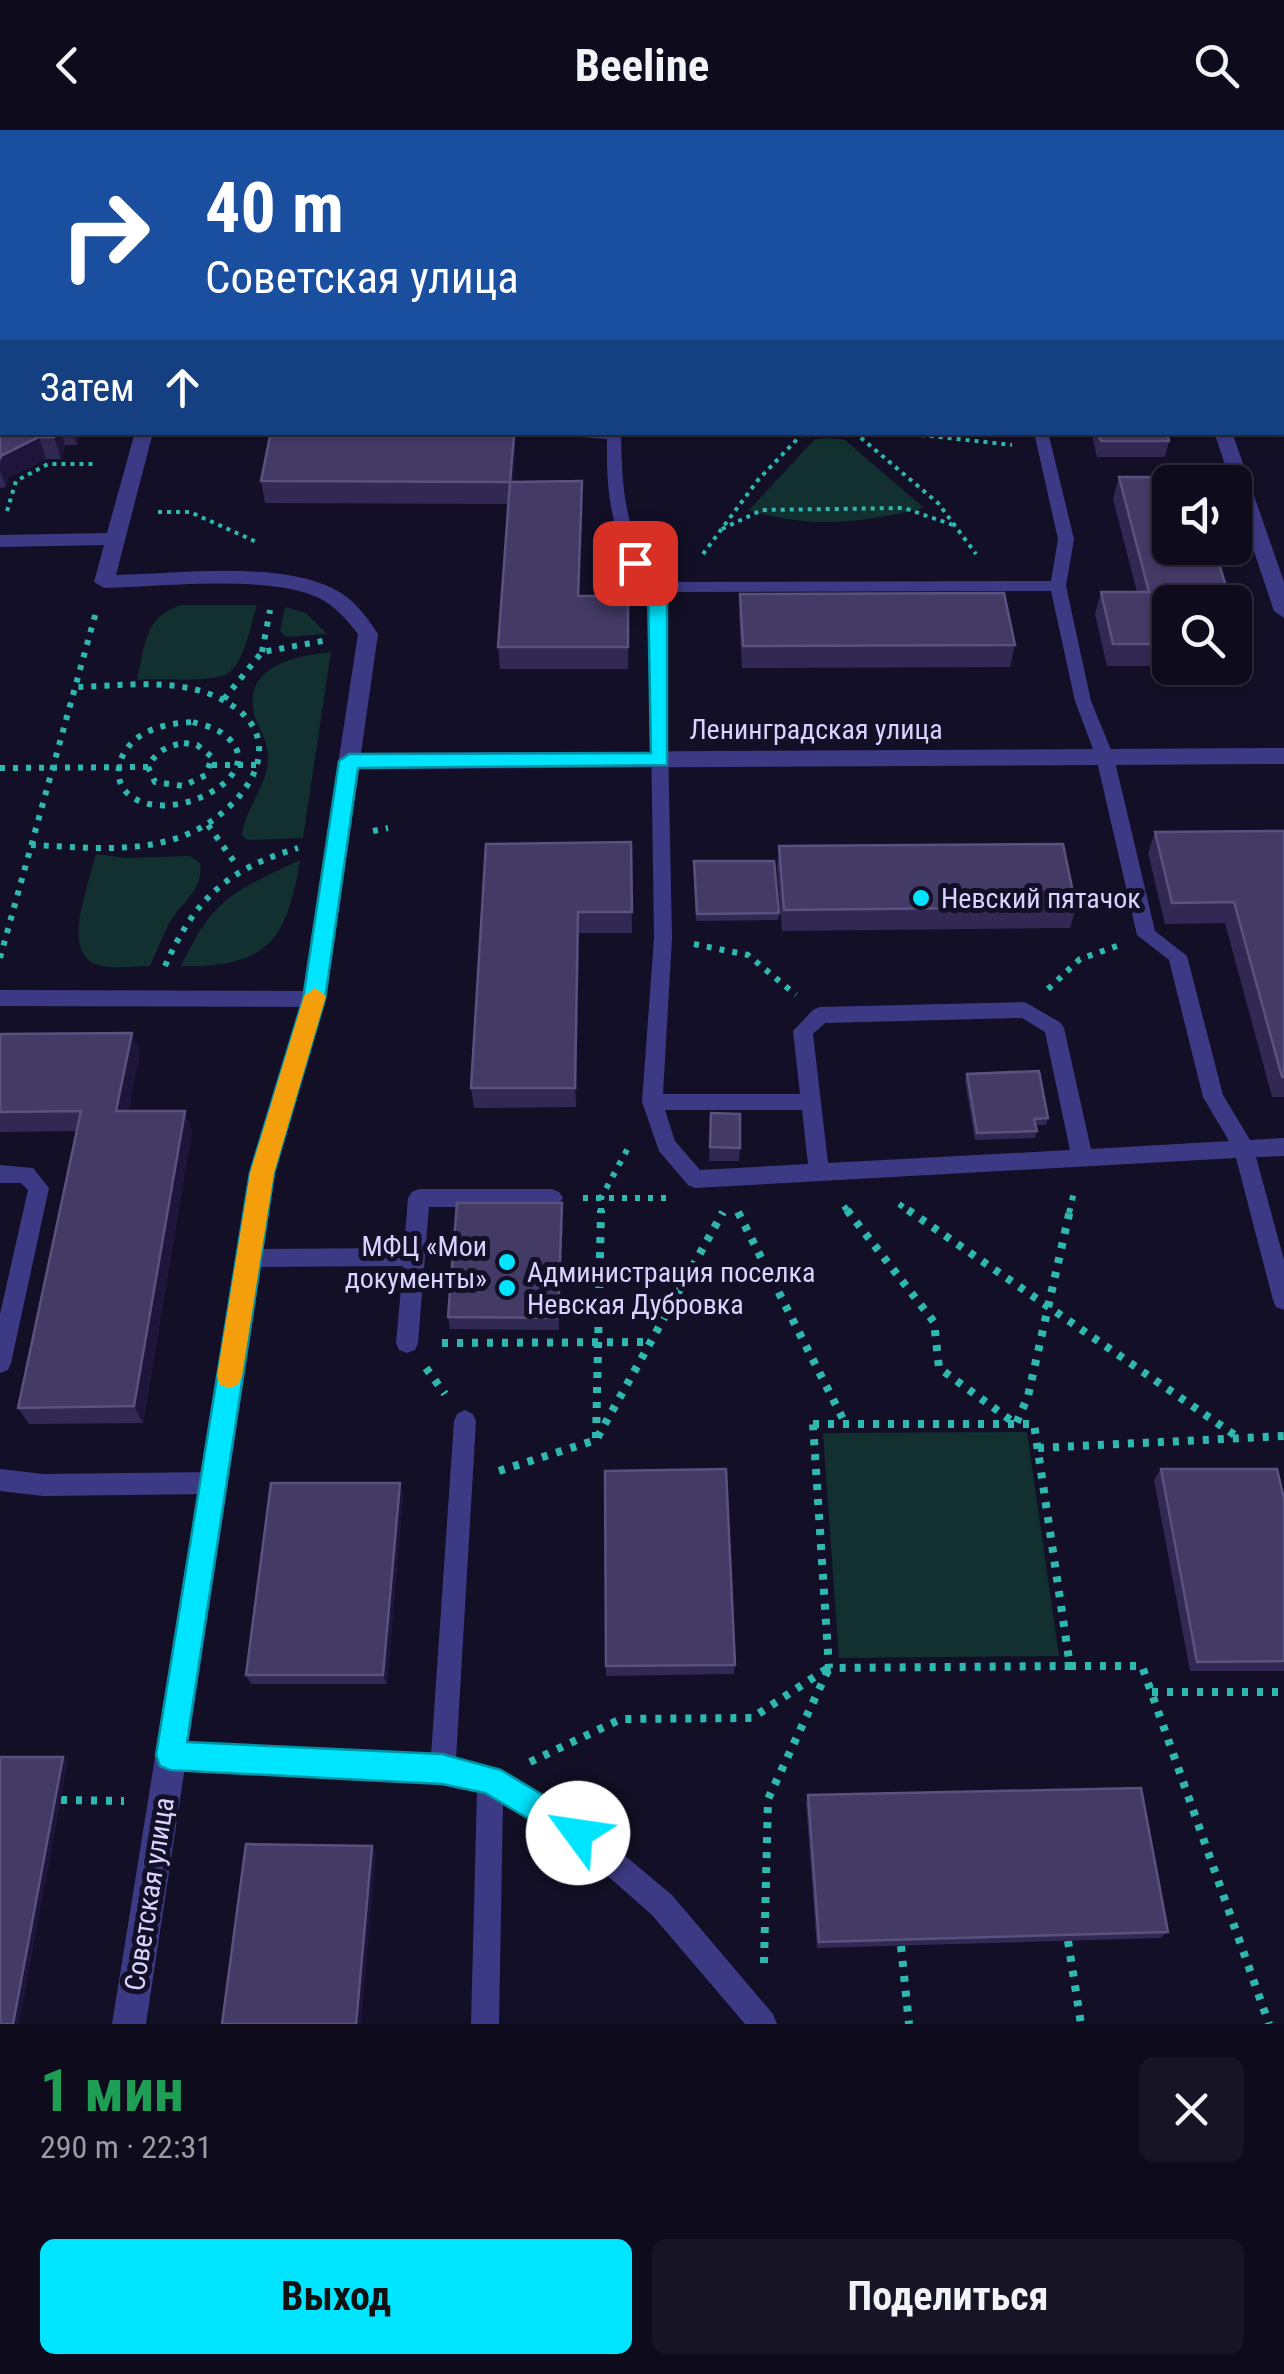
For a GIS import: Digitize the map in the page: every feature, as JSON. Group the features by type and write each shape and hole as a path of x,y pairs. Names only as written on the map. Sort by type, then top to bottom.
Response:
{"street":[{"path":"104,582 143,435"},
{"path":"1224,435 1278,578 1284,611"},
{"path":"0,541 116,539"},
{"name":"Советская улица","path":"104,582 275,582 318,590 352,610 368,634 314,999 262,1173 129,2024"},
{"name":"Ленинградская улица","path":"349,761 1284,756"}],"lane":[{"path":"614,435 614,487 620,530 635,563 658,587 663,938 652,1102 666,1145 695,1179 1284,1147"},
{"path":"1043,440 1066,540 1058,586 1083,701 1104,757 1146,936 1178,956 1213,1097 1243,1147 1284,1300"},
{"path":"658,587 1058,586"},
{"path":"0,998 314,999"},
{"path":"819,1173 802,1030 820,1015 1025,1010 1054,1028 1082,1157"},
{"path":"652,1102 811,1102"},
{"path":"0,1174 26,1174 39,1188 0,1363"},
{"path":"407,1343 419,1198 552,1198"},
{"path":"248,1258 414,1257"},
{"path":"442,1769 465,1421"},
{"path":"0,1480 43,1486 212,1483"},
{"path":"170,1755 442,1769 490,1780 578,1833 662,1904 763,2024"},
{"path":"485,2024 490,1780"}],"path":[{"path":"679,587 758,480 801,435"},
{"path":"858,435 938,502 1000,586"},
{"path":"950,435 1043,440"},
{"path":"5,516 16,481 48,464 94,464"},
{"path":"722,528 762,510 904,508 956,526"},
{"path":"147,512 190,512 263,544"},
{"path":"1,953 104,582"},
{"path":"224,700 262,652 270,608"},
{"path":"262,652 322,641"},
{"path":"31,846 160,843 208,825 243,797 258,765 260,744 253,727 224,700 178,687 75,687"},
{"path":"193,722 224,731 238,752 238,765 222,789 189,805 170,808 152,806 124,792 117,780 116,767 129,744 142,734 158,726 193,722"},
{"path":"148,766 160,750 184,743 206,750 212,766"},
{"path":"148,766 154,782 176,788 200,781 212,766 258,765"},
{"path":"0,768 148,766"},
{"path":"208,825 238,867"},
{"path":"168,958 186,920 238,867 299,848"},
{"path":"1025,1010 1080,959 1146,936"},
{"path":"663,938 748,955 820,1015"},
{"path":"596,1440 601,1198 652,1102"},
{"path":"1016,1424 1028,1396 1082,1157"},
{"path":"833,1192 934,1322 939,1368 1016,1424"},
{"path":"461,1484 596,1440 731,1198 846,1425"},
{"path":"894,1201 1238,1438"},
{"path":"407,1343 651,1342"},
{"path":"407,1343 465,1421"},
{"path":"763,2024 768,1799 830,1668 813,1424 1034,1424 1070,1666"},
{"path":"1038,1448 1284,1436"},
{"path":"490,1780 621,1720 752,1718 830,1668 1142,1666 1269,2024"},
{"path":"1152,1692 1284,1692"},
{"path":"60,1800 125,1802"},
{"path":"1068,1940 1081,2024"},
{"path":"901,1946 909,2024"}],"green space":[{"path":"815,439 845,440 924,508 836,522 794,520 749,510"},
{"path":"182,605 257,605 236,665 213,678 137,680 153,624"},
{"path":"285,607 306,613 327,634 286,637 280,631"},
{"path":"331,652 303,838 247,840 242,835 244,825 268,761 253,709 258,682 277,665"},
{"path":"96,854 126,858 190,856 200,863 196,887 171,920 150,966 107,967 85,956 80,945 80,914"},
{"path":"300,860 288,911 268,944 234,962 181,966 215,910 242,889"},
{"path":"1027,1432 1059,1656 839,1658 823,1433"}],"building":[{"path":"0,435 54,435 39,437 0,459"},
{"path":"1099,435 1168,435 1169,441 1101,441"},
{"path":"270,436 514,436 510,482 261,481"},
{"path":"1119,477 1152,477 1152,565 1219,565 1226,585 1152,585 1152,644 1113,644 1101,592 1149,592"},
{"path":"582,481 578,596 628,596 628,647 498,647 510,482"},
{"path":"1004,593 1015,645 743,646 740,594"},
{"path":"1284,831 1282,1077 1234,902 1172,903 1155,832"},
{"path":"631,842 632,912 578,912 575,1088 471,1088 486,844"},
{"name":"Невский пятачок","path":"1063,844 1076,907 784,910 779,846"},
{"path":"694,861 774,861 779,913 697,914"},
{"path":"132,1033 116,1111 185,1111 134,1406 18,1408 81,1111 0,1112 0,1034"},
{"path":"1039,1071 1048,1118 1034,1119 1037,1131 977,1133 967,1074"},
{"path":"711,1113 740,1114 740,1148 710,1147"},
{"name":"Администрация поселка Невская Дубровка","path":"457,1203 562,1203 558,1318 448,1317"},
{"path":"726,1469 735,1665 606,1666 605,1471"},
{"path":"1161,1469 1277,1469 1284,1499 1284,1661 1197,1662"},
{"path":"271,1483 400,1483 383,1675 246,1675"},
{"path":"0,1757 63,1757 13,2024 0,2024"},
{"path":"1141,1788 1168,1932 819,1942 808,1795"},
{"path":"246,1844 372,1846 356,2024 222,2024"}],"slow traffic":[{"path":"229,1376 262,1173 315,996"}],"place":[{"name":"Невский пятачок","path":"921,898"},
{"name":"МФЦ «Мои документы»","path":"507,1262"},
{"name":"Администрация поселка Невская Дубровка","path":"507,1288"}],"route":[{"path":"578,1833 490,1780 442,1769 170,1755 262,1173 314,999 349,761 660,760 658,587 635,563"}]}
